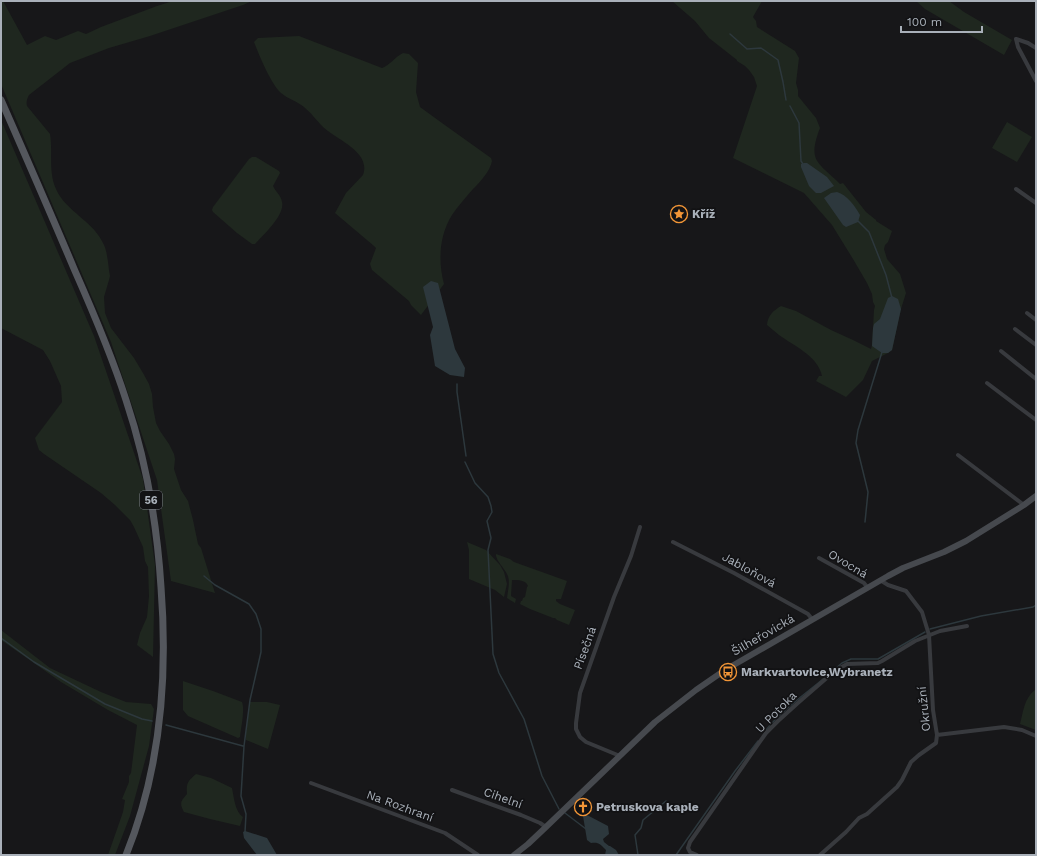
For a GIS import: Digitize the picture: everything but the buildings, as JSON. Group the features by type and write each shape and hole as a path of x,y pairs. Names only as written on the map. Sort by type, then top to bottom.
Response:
{"main road":[{"name":"56","path":"1,100 94,315 127,400 136,433 156,529 164,619 164,672 161,708 152,774 141,817 126,855"}],"street":[{"path":"1036,48 1028,43 1016,39 1018,47 1036,81"},
{"path":"1016,189 1036,203"},
{"path":"1027,312 1036,320"},
{"path":"1015,329 1036,345"},
{"path":"1001,351 1036,379"},
{"path":"987,382 1036,420"},
{"path":"958,455 1024,505"},
{"name":"Šilheřovická","path":"514,855 528,844 655,722 696,690 725,670 880,580 904,568 966,542 1036,496"},
{"name":"Písečná","path":"620,756 586,742 580,737 576,729 576,717 580,693 614,597 631,556 640,527"},
{"name":"Jabloňová","path":"673,542 746,579 808,614 812,619"},
{"name":"Ovocná","path":"819,558 864,583 867,587"},
{"name":"Okružní","path":"820,855 846,832 859,818 867,814 897,787 911,762 918,755 936,743 937,735 933,710 929,635 922,612 906,591 888,585 880,580"},
{"name":"U Potoka","path":"697,855 690,852 688,848 690,842 766,733 830,676 847,664 878,663 915,641 929,635 940,631 966,626"},
{"path":"937,735 1004,727 1022,730 1036,736"},
{"name":"Na Rozhraní","path":"311,784 444,833 478,855"},
{"name":"Cihelní","path":"452,790 527,818 546,827"}],"shaded area":[{"path":"1,1 3,1 27,45 45,36 56,40 78,31 86,34 101,27 173,1 252,1 150,36 109,48 70,63 29,95 27,99 27,106 50,134 51,169 56,189 66,204 94,229 104,245 110,276 104,297 105,313 111,328 134,358 149,384 156,423 174,454 174,469 181,490 188,501 198,544 201,548 215,593 171,581 157,480 111,342 1,84"},
{"path":"672,1 762,1 753,17 756,21 757,27 795,51 799,58 796,83 798,96 816,118 820,128 816,139 815,148 817,160 821,166 840,184 843,183 866,212 876,221 892,231 884,249 887,259 900,274 906,293 892,350 872,361 863,380 846,397 816,381 819,376 822,376 816,363 805,352 779,335 767,325 768,319 771,314 781,306 796,311 871,349 875,306 872,294 832,225 804,193 733,158 757,86 754,77 745,66 709,38 695,21"},
{"path":"916,1 949,1 964,12 1012,40 1004,55 925,9"},
{"path":"299,36 382,68 403,53 409,54 418,63 416,92 420,107 491,158 491,165 487,172 457,208 444,231 440,258 444,284 421,315 409,301 372,270 370,264 376,248 335,213 346,193 363,175 363,161 359,154 322,126 304,107 277,89 269,76 254,42 258,38"},
{"path":"1,120 94,336 143,479 155,565 153,657 137,645 140,633 147,617 149,596 148,567 145,561 143,547 134,527 130,520 101,493 39,450 35,438 62,402 61,386 50,361 43,350 1,328"},
{"path":"1007,122 1032,137 1017,162 992,148"},
{"path":"252,157 256,157 279,171 280,173 273,186 282,202 282,207 277,218 255,244 252,244 237,233 212,210"},
{"path":"807,163 827,177 834,186 821,193 816,193 809,186 801,167 801,164"},
{"path":"831,193 841,193 847,198 856,208 860,215 858,222 846,227 843,225 824,198"},
{"path":"431,281 438,283 455,349 465,368 464,377 450,375 435,366 430,335 433,327 423,287"},
{"path":"892,296 898,299 901,309 892,350 888,353 882,353 872,346 873,328 874,324 880,319 888,298"},
{"path":"467,542 486,550 500,565 504,572 507,584 504,597 495,590 469,579 469,550"},
{"path":"496,554 567,581 561,599 556,599 556,601 575,610 569,625 520,604 525,597 528,586 524,581 512,580 511,596 516,599 515,603 507,598 509,584 508,576 497,559"},
{"path":"1,630 50,668 126,702 151,704 154,709 149,746 130,816 115,855 108,855 123,812 125,800 122,799 131,773 137,725 108,710 61,682 1,640"},
{"path":"183,681 242,702 243,714 240,737 238,738 188,716 183,710"},
{"path":"1035,690 1036,730 1020,724 1026,701"},
{"path":"250,702 267,702 280,705 268,749 246,740"},
{"path":"196,774 211,778 232,788 238,812 243,817 240,826 184,812 181,802 187,794 188,782"},
{"path":"587,815 608,826 609,834 603,839 604,842 616,850 619,855 605,855 606,850 601,845 598,843 591,843 587,840 583,816"},
{"path":"245,831 267,838 277,855 257,855 244,838 243,832"}],"waterway":[{"path":"730,34 747,49 761,48 778,60 786,100"},
{"path":"790,106 799,123 801,161 803,164"},
{"path":"858,221 869,232 886,275 892,298"},
{"path":"865,522 868,492 856,443 858,430 882,352"},
{"path":"457,384 466,456"},
{"path":"465,462 475,483 488,497 492,512 487,521 491,538 488,550 493,654 499,673 524,719 542,776 559,809"},
{"path":"204,576 215,585 249,604 256,614 261,629 261,652 250,700 244,746 241,796 246,814 245,832"},
{"path":"930,629 981,616 1033,607 1036,605"},
{"path":"830,673 842,663 851,659 878,659 925,632"},
{"path":"1,638 34,662 105,704 142,719 152,721"},
{"path":"766,730 786,709 823,679"},
{"path":"166,725 243,746"},
{"path":"676,855 758,741"},
{"path":"638,855 635,835 641,828 643,820 666,801"},
{"path":"565,813 586,829"}],"place":[{"name":"Kříž","path":"679,214"},
{"name":"Markvartovice,Wybranetz","path":"728,672"},
{"name":"Petruskova kaple","path":"583,807"}]}
